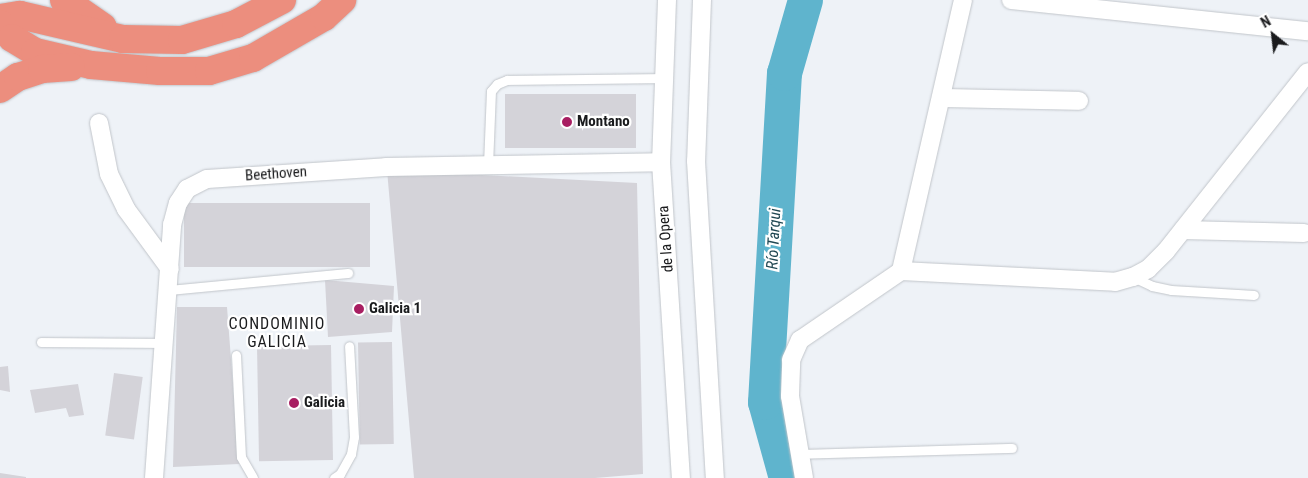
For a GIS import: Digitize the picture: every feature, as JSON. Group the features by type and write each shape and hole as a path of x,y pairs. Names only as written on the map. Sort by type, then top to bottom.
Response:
{"highway":[{"path":"64,0 123,39"},
{"path":"0,18 20,14 123,39 182,40 236,24 282,0"},
{"path":"0,24 12,38 35,52 91,65 160,71 209,71 253,58 324,17 342,0"},
{"path":"0,89 18,77 42,69 91,65"}],"street":[{"name":"de la Opera","path":"667,0 661,162 681,478"},
{"path":"702,0 696,161 715,478"},
{"path":"901,271 963,0"},
{"path":"1011,0 1308,31"},
{"path":"804,478 797,454 790,396 791,360 800,340 901,271 1115,282 1133,277 1148,269 1183,230 1308,72"},
{"path":"941,98 1079,101"},
{"path":"99,123 109,174 126,209 170,269"},
{"name":"Beethoven","path":"154,478 172,226 178,203 187,189 207,179 386,167 661,162"},
{"path":"1183,230 1304,233"}],"lane":[{"path":"488,165 491,91 497,84 507,80 664,78"},
{"path":"168,290 348,273"},
{"path":"1133,277 1152,286 1171,290 1254,295"},
{"path":"41,342 164,343"},
{"path":"334,478 340,474 351,454 354,436 349,346"},
{"path":"236,355 241,457 253,478"},
{"path":"797,454 1012,448"}],"building":[{"name":"Montano","path":"505,94 636,94 636,148 505,148"},
{"path":"387,170 637,183 643,474 595,478 414,478"},
{"path":"184,203 370,203 370,267 184,267"},
{"name":"Galicia 1","path":"325,280 394,286 392,332 328,337"},
{"path":"177,307 227,307 239,464 173,467"},
{"path":"392,342 394,444 360,445 358,343"},
{"name":"Galicia","path":"331,345 333,460 259,461 257,346"},
{"path":"8,366 10,392 0,390 0,367"},
{"path":"114,373 143,377 134,439 105,435"},
{"path":"78,384 84,415 69,417 66,408 35,413 30,390"},
{"path":"0,473 26,477 26,478 0,478"}],"waterway":[{"name":"Río Tarqui","path":"786,478 765,402 784,73 805,0"}],"place":[{"name":"Montano","path":"567,122"},
{"name":"Galicia 1","path":"359,309"},
{"name":"Galicia","path":"294,403"}],"district":[{"name":"CONDOMINIO GALICIA","path":"277,333"}]}
